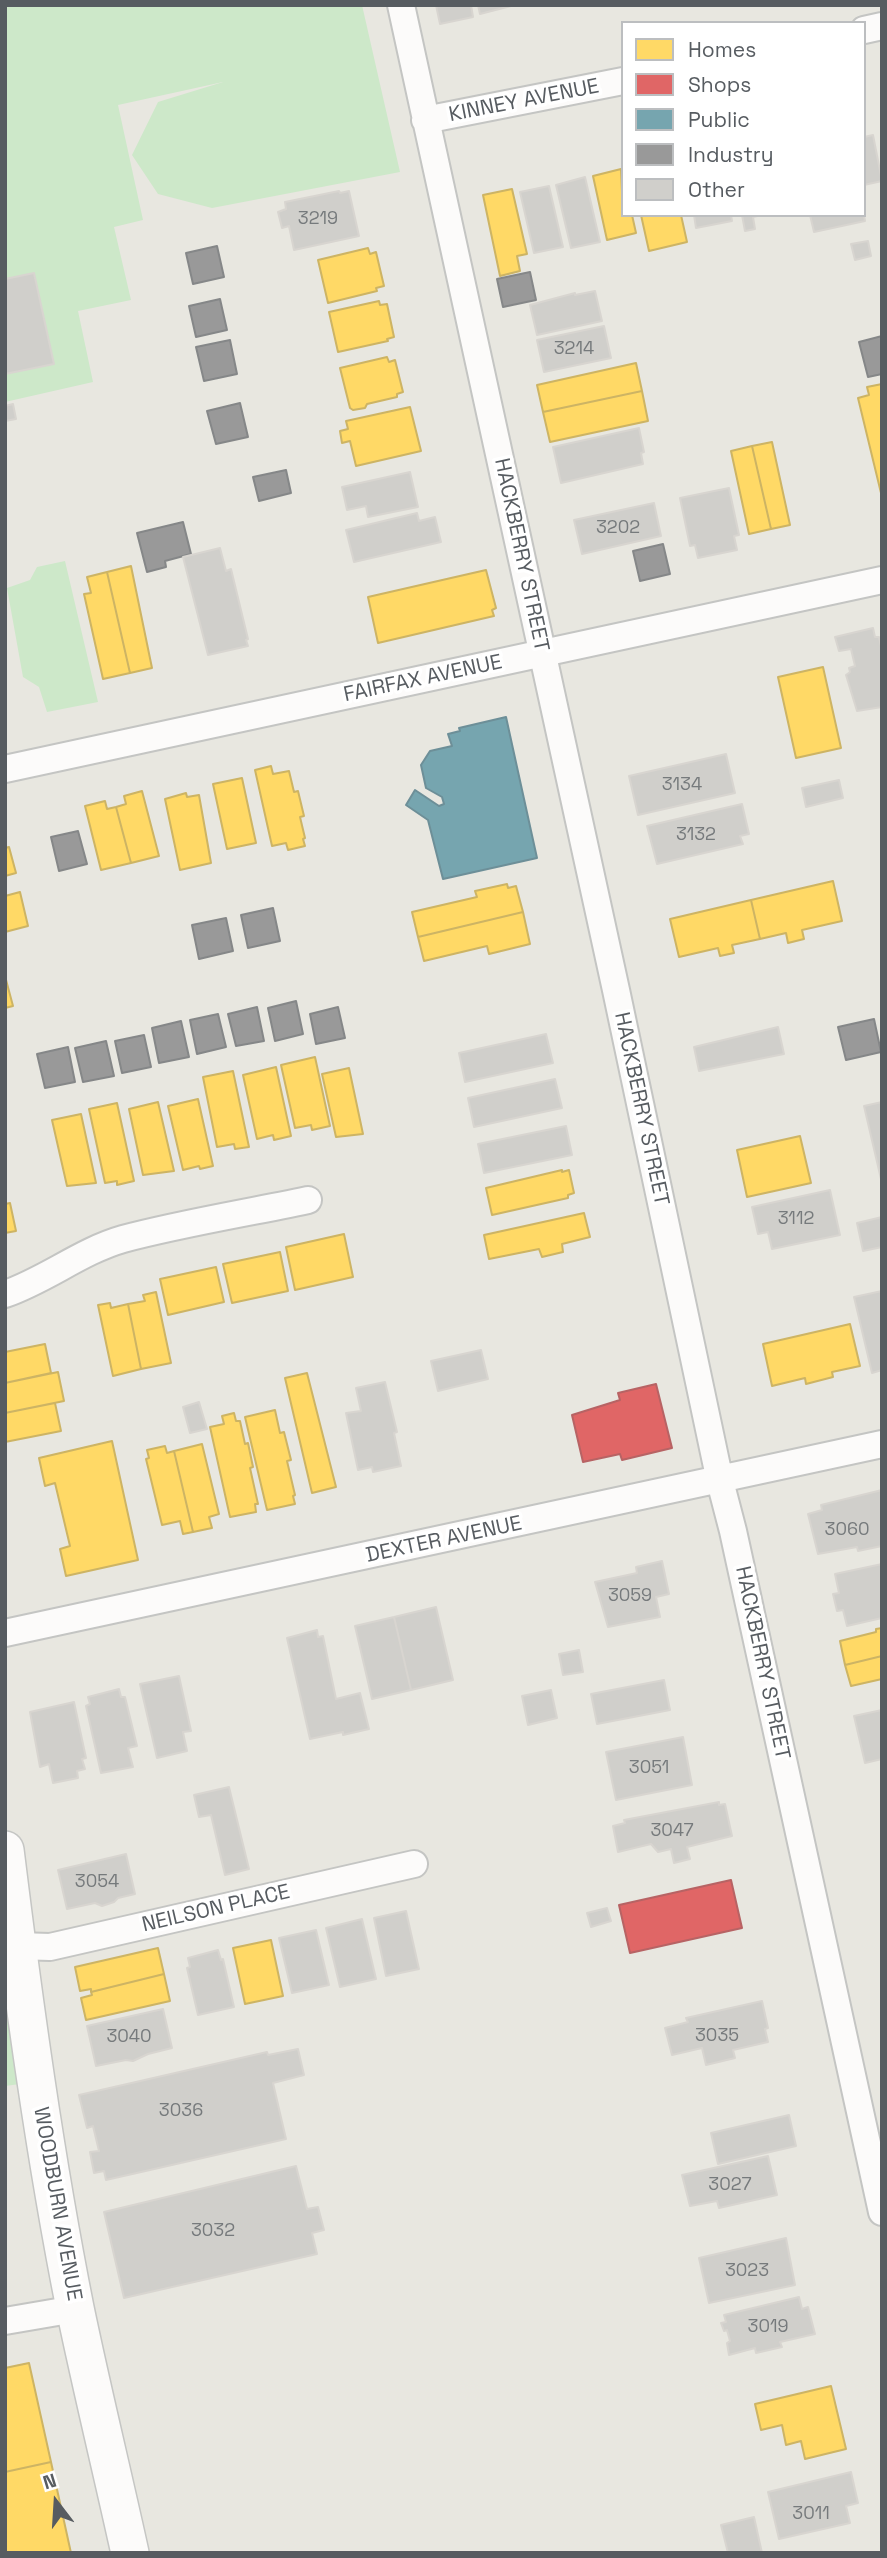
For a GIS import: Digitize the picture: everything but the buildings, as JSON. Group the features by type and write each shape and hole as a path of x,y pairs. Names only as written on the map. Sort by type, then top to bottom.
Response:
{"street":[{"name":"HACKBERRY STREET","path":"401,5 720,1480 882,2212"},
{"name":"KINNEY AVENUE","path":"425,120 621,81"},
{"name":"FAIRFAX AVENUE","path":"5,769 882,580"},
{"path":"5,1294 121,1240 308,1200"},
{"name":"DEXTER AVENUE","path":"5,1633 882,1444"},
{"name":"WOODBURN AVENUE","path":"5,1850 35,2082 75,2309 130,2553"},
{"name":"NEILSON PLACE","path":"17,1946 50,1947 414,1864"},
{"path":"5,2321 75,2309"}],"green space":[{"path":"5,5 362,5 400,172 212,208 158,194 132,155 158,102 223,82 118,105 143,220 114,227 131,300 78,311 93,382 5,402"},
{"path":"65,561 98,702 47,712 39,687 23,677 7,588 30,580 37,567"},
{"path":"5,1851 35,2082 5,2086"}]}
